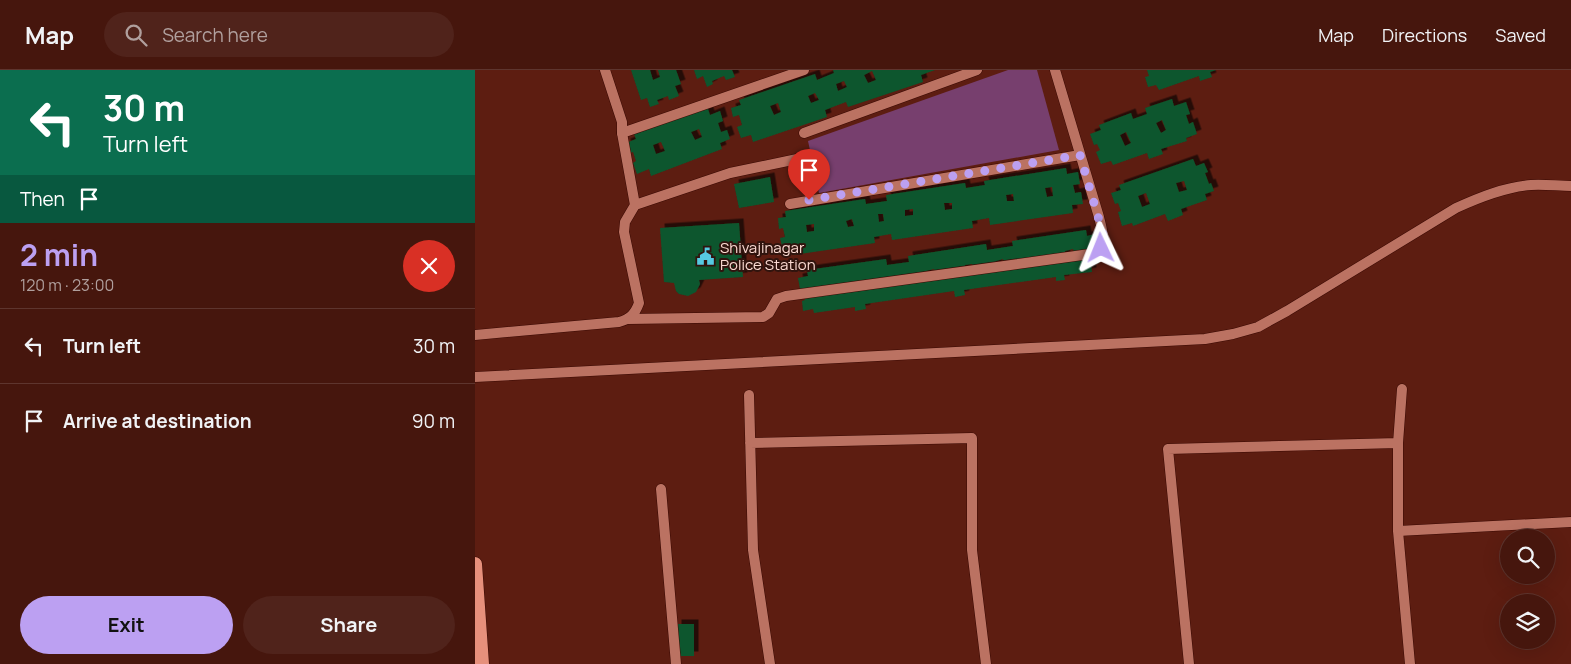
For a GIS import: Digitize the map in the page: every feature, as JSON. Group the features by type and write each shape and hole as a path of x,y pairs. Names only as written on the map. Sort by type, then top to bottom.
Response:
{"highway":[{"path":"475,564 482,664"}],"street":[{"path":"605,70 622,122 622,133 635,205 625,222 624,232 639,303 636,312 628,319"},
{"path":"622,133 804,70"},
{"path":"804,133 977,70"},
{"path":"475,334 619,322 628,319 763,317 769,313 777,299 786,296 1097,253 1101,248 1104,237 1055,70"},
{"path":"790,204 1080,155"},
{"path":"635,205 730,173 802,158"},
{"path":"475,377 1205,339 1258,327 1456,208 1477,198 1503,190 1531,185 1571,186"},
{"path":"1402,390 1398,443 1398,531 1410,664"},
{"path":"749,395 753,550 770,664"},
{"path":"750,443 972,438 972,550 986,664"},
{"path":"1189,664 1168,449 1398,443"},
{"path":"661,490 676,664"},
{"path":"1398,531 1571,522"}],"shaded area":[{"path":"1008,70 1037,70 1059,150 819,193 808,141"}],"building":[{"path":"631,70 650,70 653,80 660,77 658,70 676,70 681,84 675,86 679,96 669,100 668,96 657,100 659,104 650,107 647,98 641,100"},
{"path":"694,70 732,70 735,77 726,80 724,76 712,81 713,84 707,87 703,76 697,79"},
{"path":"833,70 935,70 921,75 923,82 848,107 846,102 825,110 827,117 753,142 751,135 741,138 737,127 742,125 739,115 733,117 731,108 741,105 739,100 815,74 817,80 834,73","holes":["872,71 876,80 868,83 864,75","844,81 847,87 838,91 836,84","815,93 819,100 811,103 808,96","778,103 781,112 774,115 770,106"]},
{"path":"1147,70 1216,70 1210,72 1212,77 1200,81 1199,76 1159,90 1156,85 1148,87 1145,77 1149,76"},
{"path":"1172,99 1174,106 1186,102 1190,114 1186,115 1189,124 1193,122 1197,134 1186,138 1187,141 1161,149 1163,154 1149,159 1147,153 1113,165 1111,161 1101,164 1096,152 1100,150 1097,144 1094,145 1090,134 1101,130 1099,125 1131,113 1133,119 1147,114 1145,108","holes":["1162,120 1166,130 1161,133 1156,123","1126,132 1131,143 1125,146 1120,135"]},
{"path":"707,106 710,115 720,111 723,121 718,123 721,132 727,130 730,139 720,143 722,149 651,176 649,169 637,174 633,163 636,161 633,152 629,153 626,143 636,139 634,134","holes":["699,129 702,137 695,140 691,132","661,142 665,151 656,154 653,145"]},
{"path":"1193,159 1196,166 1204,163 1208,172 1205,173 1214,191 1205,194 1207,200 1181,209 1183,215 1168,221 1165,214 1133,226 1132,223 1122,226 1118,212 1121,211 1118,203 1115,204 1111,193 1121,190 1119,185","holes":["1184,181 1187,190 1179,192 1176,183","1146,193 1150,204 1142,207 1138,196"]},
{"path":"1066,168 1067,174 1078,172 1080,184 1073,185 1075,193 1081,192 1083,204 1072,205 1073,213 990,225 989,218 972,221 973,228 892,240 891,234 874,237 875,243 793,255 792,249 783,250 780,238 785,237 783,228 779,229 778,218 786,217 785,211 865,199 866,204 887,201 886,195 965,183 966,188 985,185 984,181","holes":["1052,187 1053,196 1047,197 1045,188","1013,194 1014,201 1007,201 1006,195","944,203 952,203 952,209 945,210","913,209 913,215 905,216 905,210","878,214 883,214 884,221 879,222","852,219 854,226 848,227 846,221","814,224 814,231 807,232 806,225"]},
{"path":"770,177 774,202 739,208 734,184"},
{"path":"739,223 743,277 699,280 700,284 696,292 688,296 679,294 674,283 664,282 660,228"},
{"path":"1086,230 1087,236 1095,234 1096,243 1092,244 1093,254 1098,253 1099,263 1091,265 1092,272 1064,275 1065,280 1056,281 1056,277 964,290 965,295 955,297 954,291 865,304 866,309 855,311 855,307 814,313 813,309 803,311 802,301 805,300 798,278 808,276 807,270 886,259 887,265 909,262 908,256 986,244 987,250 1013,246 1012,241","holes":["1073,249 1075,255 1066,257 1065,251","1003,259 1004,267 998,268 996,261","972,264 973,272 966,273 965,265","934,269 935,277 928,279 926,271"]},
{"path":"677,624 694,624 694,656 677,656"}],"place":[{"name":"Shivajinagar Police Station","path":"706,257"}],"route":[{"path":"809,200 1080,155 1104,237 1101,248"}]}
